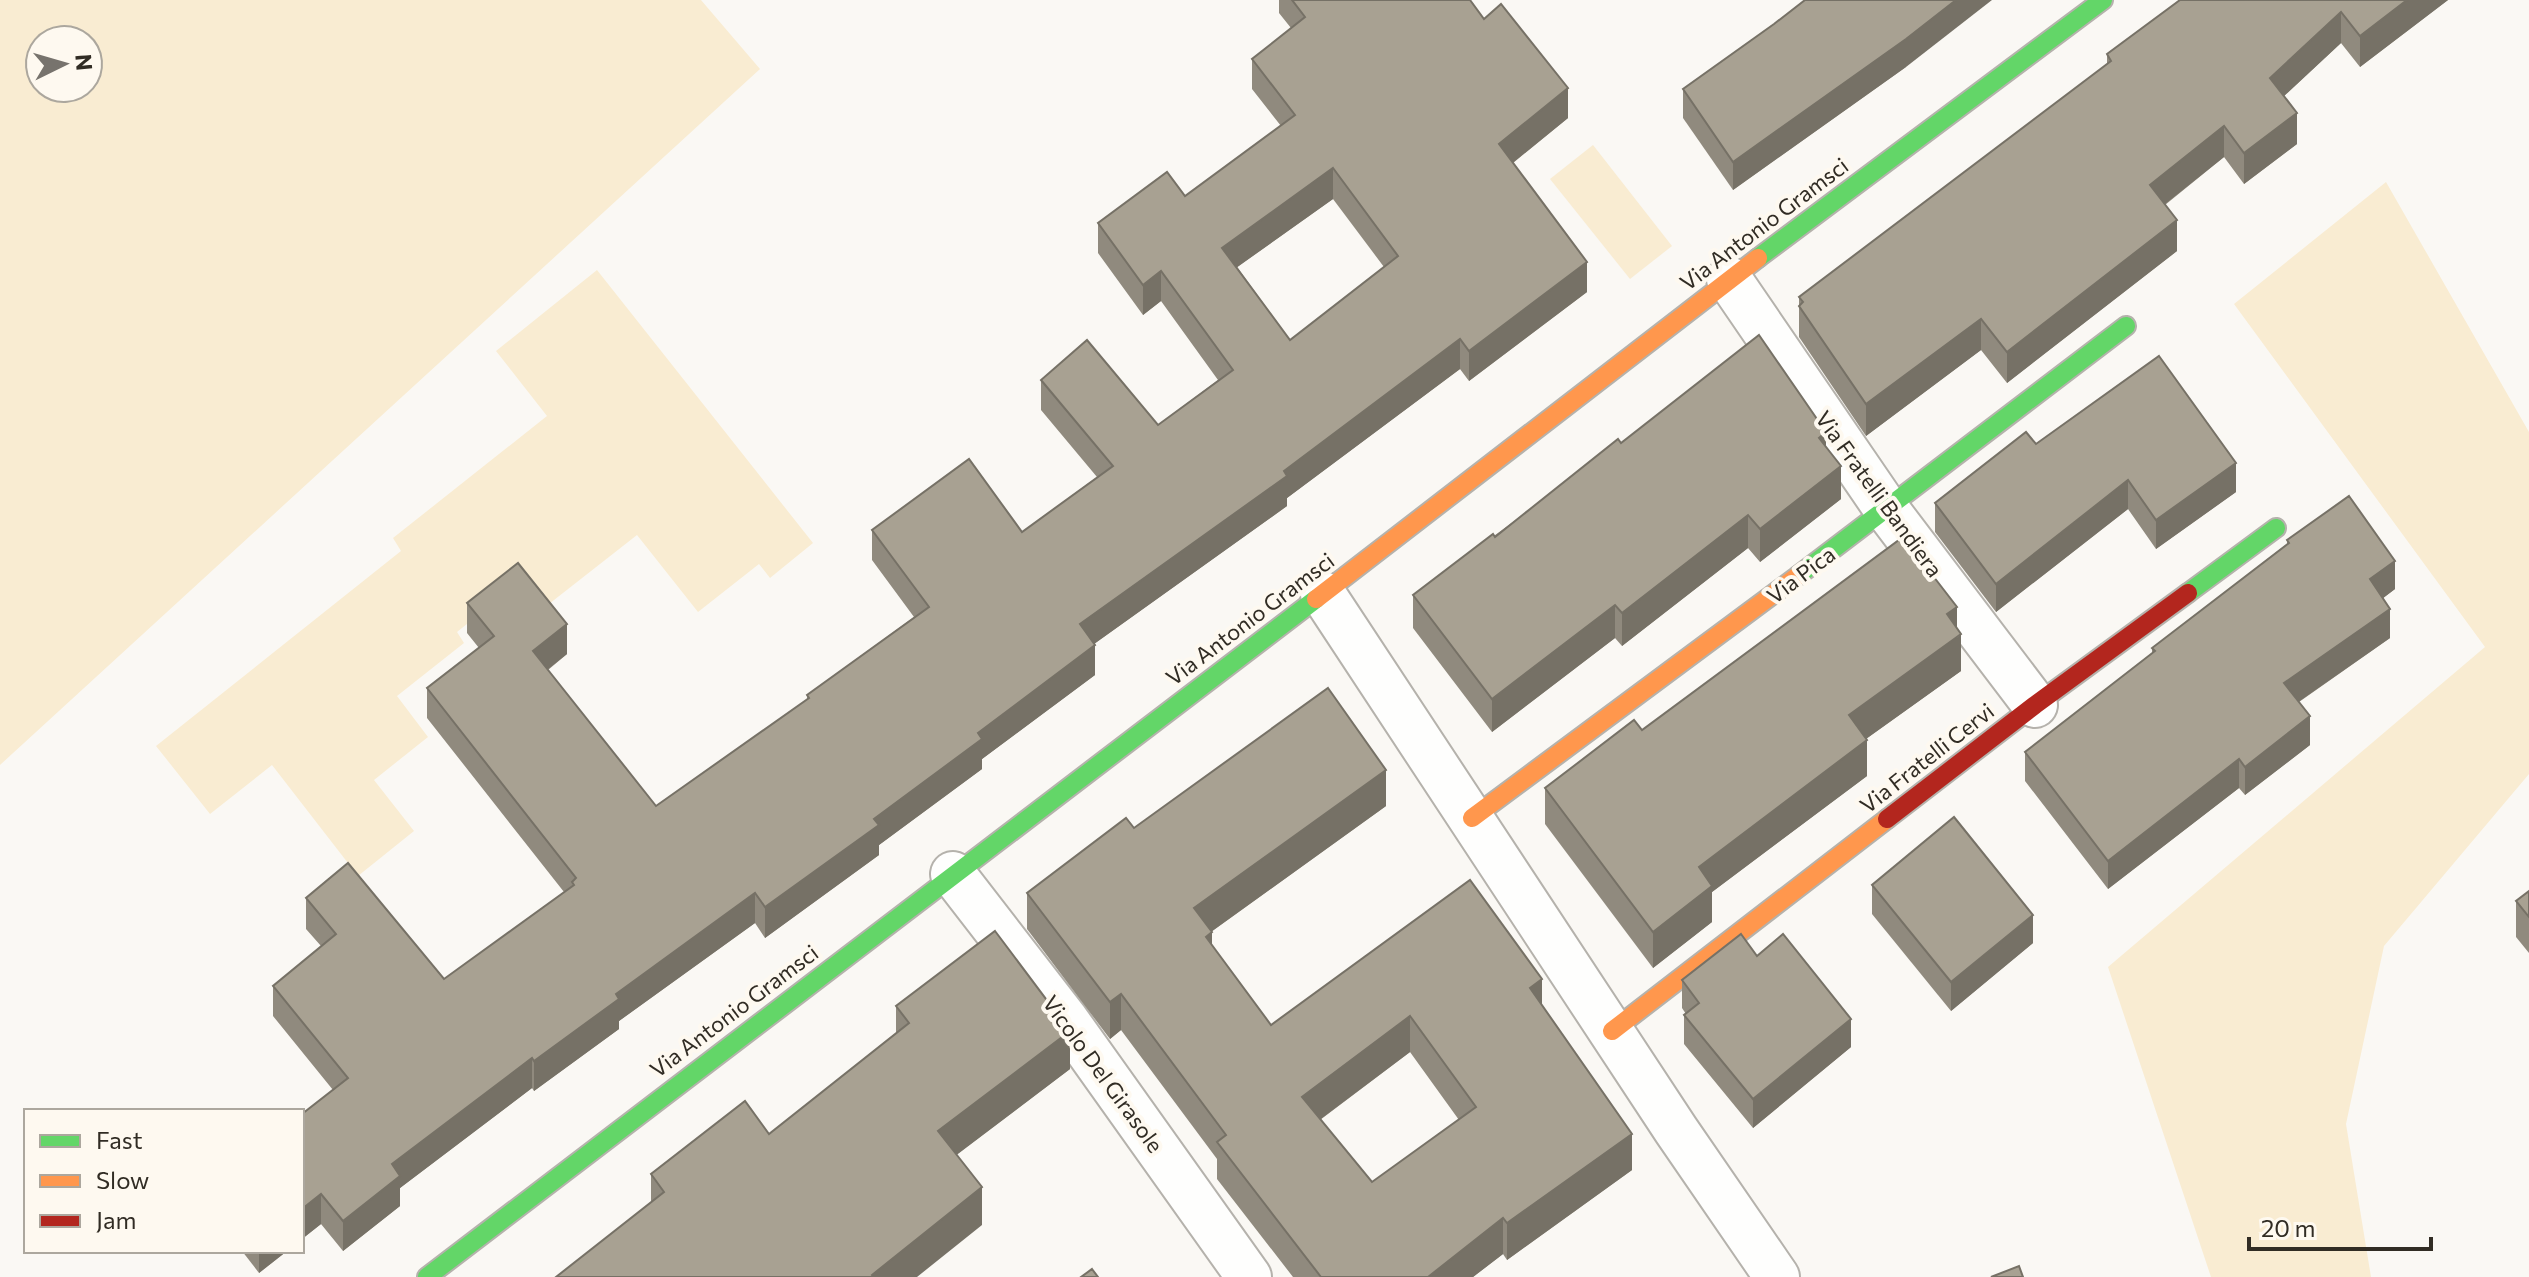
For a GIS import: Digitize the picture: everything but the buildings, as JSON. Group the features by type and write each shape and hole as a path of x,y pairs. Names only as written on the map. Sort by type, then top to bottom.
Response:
{"street":[{"name":"Via Antonio Gramsci","path":"427,1277 1323,594 1729,279 2103,0"},
{"name":"Via Fratelli Bandiera","path":"1729,279 1887,510 2035,705"},
{"name":"Via Pica","path":"1472,818 1887,510 2126,326"},
{"name":"Via Fratelli Cervi","path":"1612,1031 2035,705 2276,528"},
{"path":"1323,594 1676,1130 1777,1277"},
{"name":"Vicolo Del Girasole","path":"953,874 1066,1020 1249,1277"}],"shaded area":[{"path":"0,0 701,0 760,69 0,765"},
{"path":"1593,145 1672,246 1630,279 1550,179"},
{"path":"2386,182 2529,432 2529,774 2384,946 2346,1124 2371,1277 2211,1277 2108,967 2485,647 2234,304"},
{"path":"597,270 813,543 770,578 759,564 698,612 637,535 540,611 518,583 457,632 464,643 397,696 428,737 374,780 414,831 358,876 272,765 210,814 156,746 401,551 393,538 547,416 496,351"}],"traffic: fast":[{"path":"1758,258 2103,0"},
{"path":"1799,575 2126,326"},
{"path":"2188,593 2276,528"},
{"path":"427,1277 1316,599"}],"traffic: slow":[{"path":"1316,599 1758,258"},
{"path":"1472,818 1799,575"},
{"path":"1612,1031 1887,819"}],"traffic: jam":[{"path":"1887,819 2188,593"}]}
